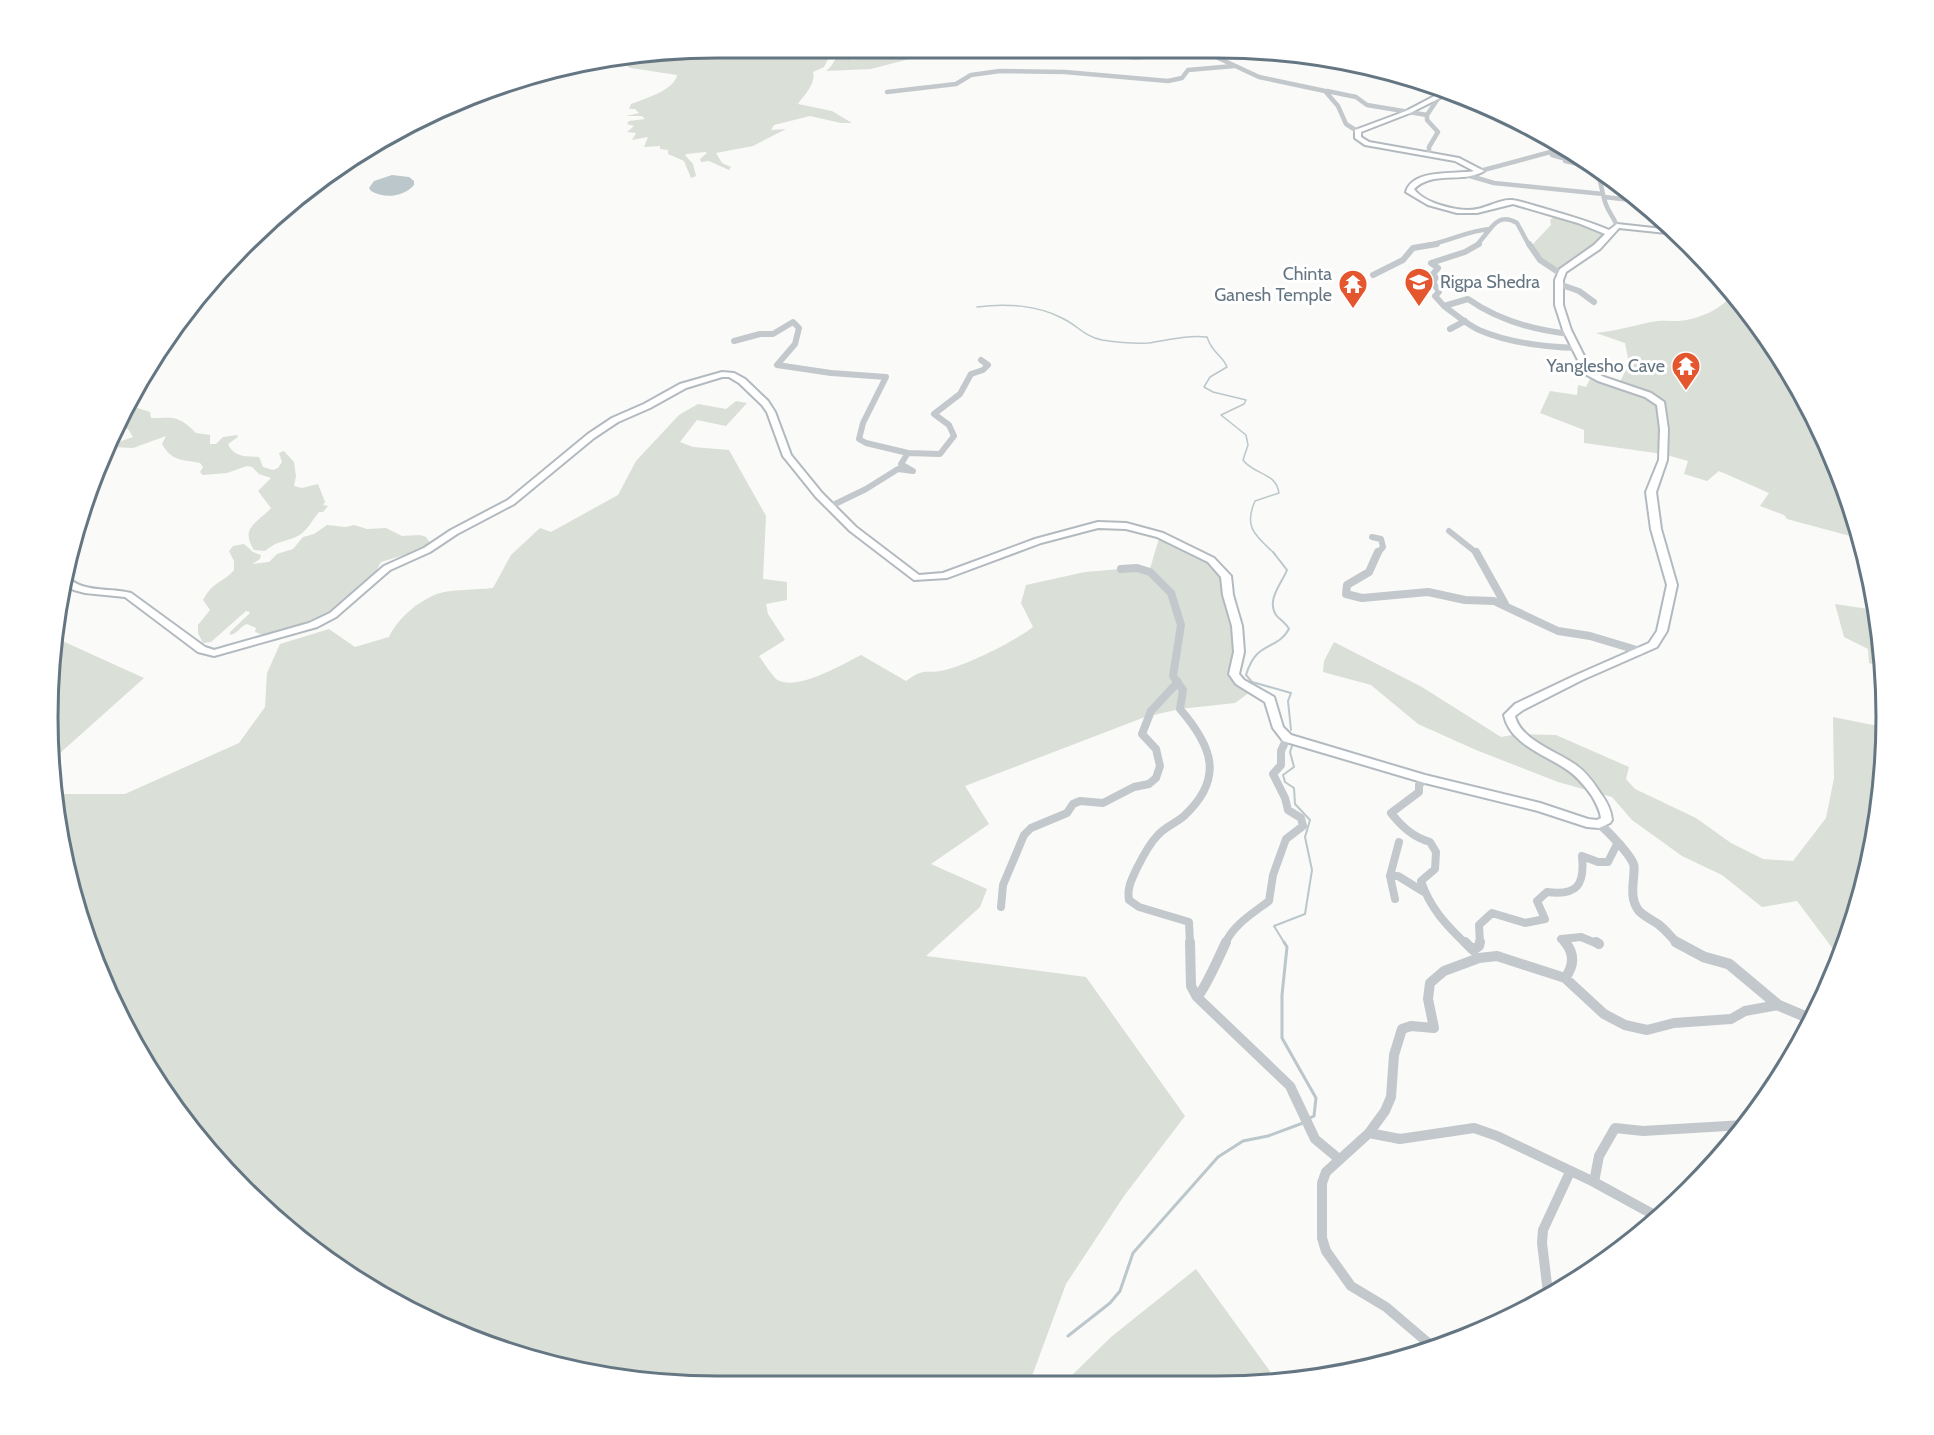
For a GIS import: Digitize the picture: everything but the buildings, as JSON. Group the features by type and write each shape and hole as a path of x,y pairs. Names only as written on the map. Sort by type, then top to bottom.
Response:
{"main road":[{"path":"1439,97 1408,112 1357,130 1358,138 1367,144 1457,159 1480,171"},
{"path":"1480,171 1440,175 1420,180 1412,185 1410,192 1427,201 1463,212 1478,211 1504,202 1522,204 1581,221 1610,233"},
{"path":"72,586 77,589 115,591 128,595 202,650 214,652 290,633 333,615 397,561 427,550 454,532 511,502 604,426 683,386 722,374 737,378 765,403 771,412 787,456 831,506 853,529 917,578 944,576 1038,541 1098,525 1139,528 1160,535 1194,550 1219,567 1226,576 1239,638 1239,651 1234,667 1236,678 1270,700 1278,728 1287,738 1425,779 1540,807 1587,823 1599,824 1606,820 1606,814 1591,786 1566,763 1518,734 1510,724 1509,715 1519,707 1578,678 1653,645 1659,637 1672,585 1656,529 1651,492 1663,460 1662,408 1659,401 1648,395 1592,375 1585,368 1569,334 1559,305 1559,284 1561,274 1597,247 1617,226 1660,230"}],"street":[{"path":"1218,58 1266,79 1356,97 1367,105 1427,116"},
{"path":"887,92 956,84 971,75 1000,71 1065,72 1168,81 1182,78 1188,70 1234,66"},
{"path":"1325,91 1338,106 1346,124 1357,130"},
{"path":"1429,153 1429,147 1438,132 1427,120 1427,116 1439,97"},
{"path":"1480,171 1491,170 1537,154 1554,153 1552,155 1565,159"},
{"path":"1463,174 1494,183 1622,198"},
{"path":"1600,182 1606,210 1613,217 1617,226"},
{"path":"1561,274 1549,268 1534,255 1521,225 1502,218 1497,220 1485,238 1460,254 1431,263 1438,268 1433,274 1436,278 1433,282 1439,292 1435,296 1444,306 1465,321 1481,330 1510,340 1549,348 1577,348"},
{"path":"1373,275 1403,260 1413,248 1441,243 1470,231 1490,229"},
{"path":"1559,284 1579,291 1594,302"},
{"path":"1444,306 1468,299 1480,308 1532,330 1569,334"},
{"path":"1450,329 1465,321"},
{"path":"734,341 760,334 773,334 794,322 799,328 799,337 777,365 831,373 886,377 883,389 861,424 859,439 866,443 908,453 940,454 952,441 954,436 949,425 934,414 960,393 971,374 983,370 988,365 981,360"},
{"path":"831,506 868,491 878,481 886,480 898,469 913,471 901,464 908,453"},
{"path":"1449,531 1477,553 1505,604"},
{"path":"1372,537 1381,539 1383,547 1374,556 1369,572 1347,585 1346,594 1353,597 1376,598 1428,592 1465,600 1494,601 1505,604 1558,631 1590,636 1640,651"},
{"path":"1121,569 1137,568 1149,572 1171,593 1181,625 1173,676 1183,690 1180,709 1200,731 1212,762 1210,777 1197,805 1183,818 1160,832 1154,840 1127,890 1129,900 1139,907 1189,922 1191,987 1197,997 1290,1086 1315,1139 1339,1159"},
{"path":"1001,907 1003,885 1024,835 1031,828 1067,813 1073,804 1080,801 1102,803 1134,787 1149,784 1156,778 1160,766 1156,749 1142,734 1145,717 1155,703 1178,682"},
{"path":"1197,997 1202,993 1205,982 1216,965 1228,937 1247,917 1269,901 1274,875 1286,839 1303,825 1300,818 1288,810 1286,798 1273,774 1281,765 1281,751 1287,738"},
{"path":"1425,779 1419,785 1419,792 1391,813 1417,838 1430,842 1436,852 1435,869 1421,881 1424,892 1432,910 1476,954"},
{"path":"1599,824 1612,834 1617,844 1630,856 1634,866 1631,887 1638,910 1691,952 1730,964 1778,1005 1804,1016"},
{"path":"1395,899 1390,876 1398,842"},
{"path":"1476,954 1481,938 1479,925 1492,913 1524,924 1536,923 1545,919 1537,901 1541,896 1547,892 1558,894 1571,892 1579,886 1584,872 1582,856 1598,862 1608,862 1617,844"},
{"path":"1390,876 1398,876 1424,892"},
{"path":"1565,978 1572,969 1573,958 1568,944 1561,939 1576,936 1587,937 1599,944"},
{"path":"1427,1342 1386,1307 1351,1286 1326,1251 1322,1238 1322,1183 1326,1172 1368,1133 1385,1111 1391,1097 1394,1054 1402,1029 1411,1026 1434,1028 1428,999 1430,983 1444,971 1476,954 1497,956 1565,978 1604,1014 1625,1024 1647,1030 1674,1023 1731,1019 1745,1011 1778,1005"},
{"path":"1594,1182 1599,1156 1615,1128 1642,1131 1734,1126"},
{"path":"1368,1133 1400,1139 1474,1128 1497,1136 1652,1212"},
{"path":"1547,1287 1544,1267 1545,1252 1542,1243 1543,1230 1570,1172"}],"shaded area":[{"path":"718,58 828,58 824,67 813,72 811,85 798,104 832,111 852,123 841,123 810,116 774,125 771,130 786,129 753,146 716,153 722,163 731,167 729,170 709,161 701,162 700,159 707,153 705,152 687,154 685,155 693,164 696,176 691,178 684,161 668,154 668,150 660,149 660,146 644,147 648,137 632,140 636,133 627,132 634,126 627,124 629,121 645,119 642,116 626,116 639,113 635,109 629,109 631,104 665,89 671,85 677,75 631,68 625,65"},
{"path":"836,58 852,58 853,60 913,58 871,69 826,71"},
{"path":"1123,58 1153,58 1135,60"},
{"path":"392,175 409,177 414,181 414,185 394,196 376,194 369,188 374,181"},
{"path":"1555,216 1610,233 1563,271 1549,268 1531,246 1551,225 1550,220"},
{"path":"1727,301 1764,351 1787,388 1808,426 1825,465 1850,536 1787,519 1784,515 1760,506 1769,493 1719,471 1707,481 1684,474 1688,461 1663,454 1584,443 1584,430 1540,413 1550,391 1577,395 1578,385 1586,387 1592,375 1619,384 1629,363 1625,343 1596,333 1654,321 1679,321 1694,318"},
{"path":"736,401 747,403 726,426 697,420 680,442 693,447 729,450 766,516 763,579 787,582 787,600 766,604 768,614 785,640 759,656 776,679 784,682 795,682 819,676 861,655 906,681 922,672 945,670 966,663 1003,646 1033,627 1021,603 1026,585 1085,572 1121,569 1149,572 1160,535 1219,567 1237,625 1234,674 1253,690 1235,703 1180,709 1145,717 965,786 989,824 931,864 987,889 980,907 926,956 1086,977 1185,1116 1124,1196 1066,1284 1032,1376 718,1376 631,1371 589,1364 506,1342 426,1309 351,1265 316,1240 283,1213 222,1152 170,1084 147,1047 126,1009 93,929 71,846 63,794 125,794 239,743 265,707 267,673 280,644 329,629 355,647 389,637 397,623 409,611 422,601 437,594 456,590 493,588 511,555 540,528 551,532 618,495 636,461 679,415 698,404 726,409"},
{"path":"136,408 150,412 151,418 175,418 196,433 210,435 210,444 216,444 223,437 237,435 238,437 228,444 234,452 259,457 263,467 273,470 278,468 282,462 279,453 284,451 294,462 296,476 294,486 302,488 318,484 325,502 323,505 328,506 323,512 319,512 300,535 277,543 265,551 254,550 250,542 250,530 256,521 271,508 258,491 271,478 247,466 227,473 203,475 200,472 203,467 200,463 178,459 166,450 162,444 166,436 133,448 117,447 119,442 133,437 128,429 125,429"},
{"path":"327,525 346,527 354,525 367,529 386,528 402,536 426,537 430,543 417,551 381,562 372,578 346,603 319,617 288,629 263,635 255,632 256,628 247,624 230,635 230,632 249,614 250,612 246,611 211,642 203,643 198,633 198,625 210,610 203,600 214,585 234,570 234,561 229,551 233,546 244,544 253,552 261,555 260,559 252,564 269,562 277,554 293,549 303,537 314,534"},
{"path":"1835,604 1866,609 1873,664 1869,663 1868,649 1844,637"},
{"path":"63,641 144,678 60,753 58,718"},
{"path":"1334,642 1422,687 1501,737 1518,734 1556,735 1629,767 1626,779 1635,789 1696,818 1731,843 1763,859 1793,861 1826,818 1834,778 1833,717 1876,726 1870,804 1863,846 1853,888 1833,949 1797,901 1762,907 1722,875 1682,856 1632,820 1612,797 1558,782 1476,750 1418,724 1371,685 1323,672 1324,661"},
{"path":"1196,1269 1272,1374 1071,1376 1111,1337"}],"waterway":[{"path":"977,307 1010,305 1042,310 1067,321 1091,336 1107,341 1148,343 1185,337 1207,337 1227,367 1210,377 1204,387 1213,392 1246,400 1244,404 1221,415 1246,435 1248,445 1243,460 1253,469 1269,477 1277,486 1279,493 1255,501 1250,518 1253,531 1273,552"},
{"path":"1273,552 1287,570 1276,592 1273,609 1289,629 1278,641 1256,656 1246,675 1252,682 1291,693 1288,701 1291,730"},
{"path":"1285,944 1274,926 1305,914 1312,870 1305,837 1310,820 1295,804 1294,788 1285,782 1283,775 1294,767 1290,752 1292,746"},
{"path":"1284,942 1287,947 1282,995 1282,1038 1316,1098 1314,1116 1310,1118"},
{"path":"1068,1336 1110,1303 1120,1291 1133,1253 1218,1157 1243,1141 1268,1136 1303,1123"}],"place":[{"name":"Rigpa Shedra","path":"1419,308"},
{"name":"Chinta Ganesh Temple","path":"1353,310"},
{"name":"Yanglesho Cave","path":"1686,392"}]}
